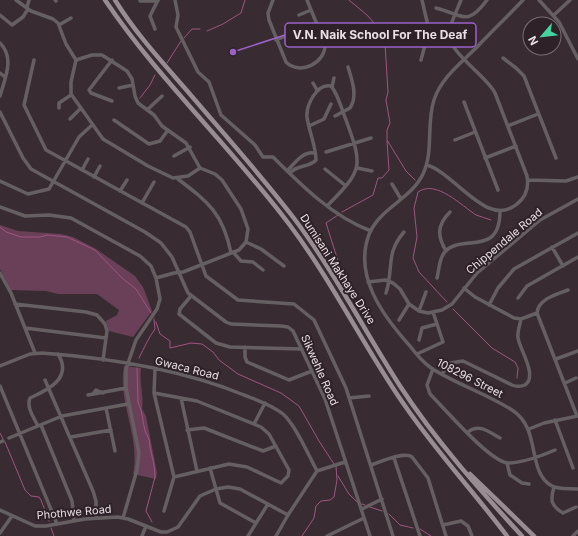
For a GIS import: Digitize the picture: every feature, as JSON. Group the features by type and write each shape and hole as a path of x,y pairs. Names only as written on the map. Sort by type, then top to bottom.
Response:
{"main road":[{"name":"Dumisani Makhaye Drive","path":"105,0 139,46 290,224 335,290 393,388 414,420 507,536"},
{"name":"Dumisani Makhaye Drive","path":"115,0 150,48 253,167 294,218 342,288 406,394 452,457 522,536"},
{"path":"452,457 534,536"}],"street":[{"path":"16,0 27,8 53,19 59,25 66,44 76,60 71,82 71,95 92,124 107,141 159,172 178,179 200,196 222,223 232,253 241,261 252,262 263,270"},
{"path":"0,15 12,25 22,17 30,0"},
{"path":"140,1 158,0 150,16 155,29"},
{"path":"175,0 178,15 176,27 198,72 209,82 221,114 255,145 263,157 273,157 288,172 345,219 371,231"},
{"path":"273,0 268,16 276,40 286,62 291,66 302,68 317,62 323,55 325,44 307,0"},
{"path":"421,60 429,30 422,0"},
{"path":"461,0 449,32 449,39 454,48 465,59 494,89 528,180 526,192 520,201 512,207 500,211 484,207 443,172 427,165 431,113 435,96 445,80 465,59 523,0"},
{"path":"436,8 467,17 473,15 487,0"},
{"path":"539,0 554,15 578,59"},
{"path":"554,15 570,0"},
{"path":"299,15 311,10"},
{"path":"59,25 71,18"},
{"path":"276,40 288,35"},
{"path":"311,45 309,39 321,36"},
{"path":"0,43 7,51 9,59 0,96"},
{"path":"76,60 98,55 112,60 128,73 137,101 168,130 190,147 200,168 220,177 229,189 246,222 249,233 242,248 178,273 156,278"},
{"path":"503,58 523,74 556,158"},
{"path":"34,60 24,99 25,108 46,150 186,227 190,232 208,279 236,299 294,304 312,317 349,398 394,536"},
{"path":"112,60 92,84 89,91 112,101"},
{"path":"335,116 350,108 354,100 352,81 348,67"},
{"path":"0,73 5,77"},
{"path":"328,205 346,186 357,168 358,160 355,144 332,87 334,78"},
{"path":"313,83 317,90"},
{"path":"119,88 133,85"},
{"path":"288,172 299,166 315,162 316,158 309,126 308,112 317,90 325,86 332,87"},
{"path":"59,108 59,103 71,95"},
{"path":"147,110 162,96"},
{"path":"464,102 498,190"},
{"path":"309,126 325,118 331,104"},
{"path":"70,119 81,108"},
{"name":"Sikwehle Road","path":"0,112 25,163 35,172 54,183 154,237 170,254 184,287 191,296 231,324 289,327 293,331 325,399 370,536"},
{"path":"508,126 538,114"},
{"path":"114,120 149,144 160,141 168,130"},
{"path":"0,181 28,194 45,191 54,183 82,134 92,124"},
{"path":"455,140 475,132"},
{"path":"326,152 371,138"},
{"path":"485,158 516,146"},
{"path":"174,156 190,147"},
{"path":"288,172 307,152 314,152"},
{"path":"82,170 88,159"},
{"name":"108296 Street","path":"427,165 416,185 384,214 371,231 365,254 368,282 373,296 393,327 417,354 433,369 512,410 523,419 529,429 542,477 554,487"},
{"path":"94,177 100,166"},
{"path":"178,179 188,176 200,168"},
{"path":"357,168 372,171"},
{"path":"325,169 346,186"},
{"path":"528,180 566,181 578,177"},
{"path":"120,191 127,180"},
{"path":"142,203 154,182"},
{"path":"392,184 402,199"},
{"name":"Chippendale Road","path":"419,311 433,312 449,306 477,273 540,220 578,199"},
{"path":"0,207 25,216 50,214 71,218 140,256 151,266 156,278 160,299 158,309 136,340 127,363 126,388 128,404 138,446 139,461 124,518"},
{"path":"437,278 440,261 446,251 455,247 490,238 499,226 500,211"},
{"path":"446,251 439,227 450,212"},
{"path":"386,293 390,281 392,250 404,232"},
{"path":"489,305 498,288 512,271 578,233"},
{"path":"246,242 261,249 284,266"},
{"path":"552,247 563,266"},
{"path":"518,298 527,286 578,257"},
{"path":"0,273 5,280 35,353"},
{"path":"0,282 5,280"},
{"path":"368,282 390,281 398,286 409,304 419,311 426,292"},
{"path":"464,288 489,305 514,318 521,319 537,314"},
{"path":"529,429 555,420 578,416 537,314 538,308 543,302 568,290"},
{"path":"191,296 180,309 180,315 220,345 302,349"},
{"path":"15,304 94,314 101,318 106,324 103,360"},
{"path":"399,320 409,304"},
{"path":"417,354 442,343 433,312"},
{"path":"442,374 450,363 463,361 512,385 519,387 525,385 531,374 518,337 521,319"},
{"path":"419,340 422,328 437,324"},
{"path":"25,328 106,338"},
{"path":"245,347 245,357 247,362 289,380 312,371"},
{"path":"556,359 578,351"},
{"name":"Gwaca Road","path":"0,366 35,353 58,354 127,363 209,381 265,403 286,417 317,471"},
{"path":"58,354 62,365 60,376 56,384 50,389 29,400 29,406 40,426 72,501 74,520"},
{"path":"155,369 154,393 174,478 164,511"},
{"path":"433,369 428,381 428,391 495,458 507,462 536,457 555,450"},
{"path":"565,383 576,378"},
{"path":"45,380 71,437 94,495 96,518"},
{"path":"0,386 57,524"},
{"path":"88,396 126,388"},
{"path":"154,393 197,401 254,424 267,431 289,470 288,476 280,483 247,467 237,464 210,468 174,478"},
{"path":"349,398 369,396"},
{"path":"180,398 197,471"},
{"path":"254,424 265,403"},
{"path":"9,438 62,416 128,404"},
{"path":"106,408 115,451"},
{"path":"555,420 573,468"},
{"path":"468,432 474,428 480,427 500,438"},
{"path":"187,430 204,428 263,451 276,446"},
{"path":"71,437 110,430"},
{"path":"371,465 409,454 428,478 446,536"},
{"path":"394,458 420,536"},
{"path":"276,536 317,471 346,462"},
{"path":"507,462 510,475 522,483 529,484"},
{"path":"210,468 219,501 223,506 256,523"},
{"name":"Phothwe Road","path":"0,510 35,526 96,518 124,518 161,532 173,531 183,521 195,501 200,496 216,489 228,487 240,489 288,515"},
{"path":"576,507 563,513 553,506 551,499 554,487 578,489"},
{"path":"362,510 382,499"},
{"path":"248,536 268,504"},
{"path":"0,533 12,516"},
{"path":"327,536 364,518"},
{"path":"443,525 461,521 468,526 472,536"},
{"path":"142,536 146,526"},
{"path":"573,536 578,531"}],"shaded area":[{"path":"0,225 18,231 61,234 73,237 96,249 135,276 143,287 152,311 133,337 109,331 106,321 117,315 119,310 97,294 58,294 46,291 11,290 0,269"},
{"path":"124,366 141,368 142,409 146,416 157,473 156,479 133,474 135,460 134,447 124,393"}],"waterway":[{"path":"207,31 223,24 241,13 245,0"},
{"path":"349,0 367,15 382,32 385,43 388,92 386,100 390,123 387,130 387,140 406,171 415,180"},
{"path":"184,38 192,29 200,29"},
{"path":"167,63 181,41"},
{"path":"140,98 150,85 155,75"},
{"path":"342,212 373,195 378,178 382,178 389,170 387,141"},
{"path":"447,302 419,272 413,258 417,237 414,208 418,192 425,189 441,191 476,215 491,220"},
{"path":"338,215 326,223 346,286"},
{"path":"0,227 6,232 21,237 40,237 47,235 67,237 95,250 121,277 136,289 151,313"},
{"path":"453,309 492,348 515,362 518,368 517,378"},
{"path":"139,358 155,329 154,319"},
{"path":"156,322 160,334 170,341 170,348 191,343 202,344 213,352 219,360 238,374 281,393 299,406 334,464"},
{"path":"137,368 138,402 145,431 149,439 154,465 155,477 146,511 152,522"},
{"path":"0,433 3,439"},
{"path":"5,442 25,490 31,496 39,497 49,521"},
{"path":"302,536 314,518 316,506 321,501 330,500 334,497 337,480 336,466"},
{"path":"338,476 349,494 357,502"},
{"path":"370,507 382,511"},
{"path":"389,514 400,525 413,528"},
{"path":"51,528 54,536"},
{"path":"420,529 431,536"}],"place":[{"name":"V.N. Naik School For The Deaf","path":"233,52"}]}
